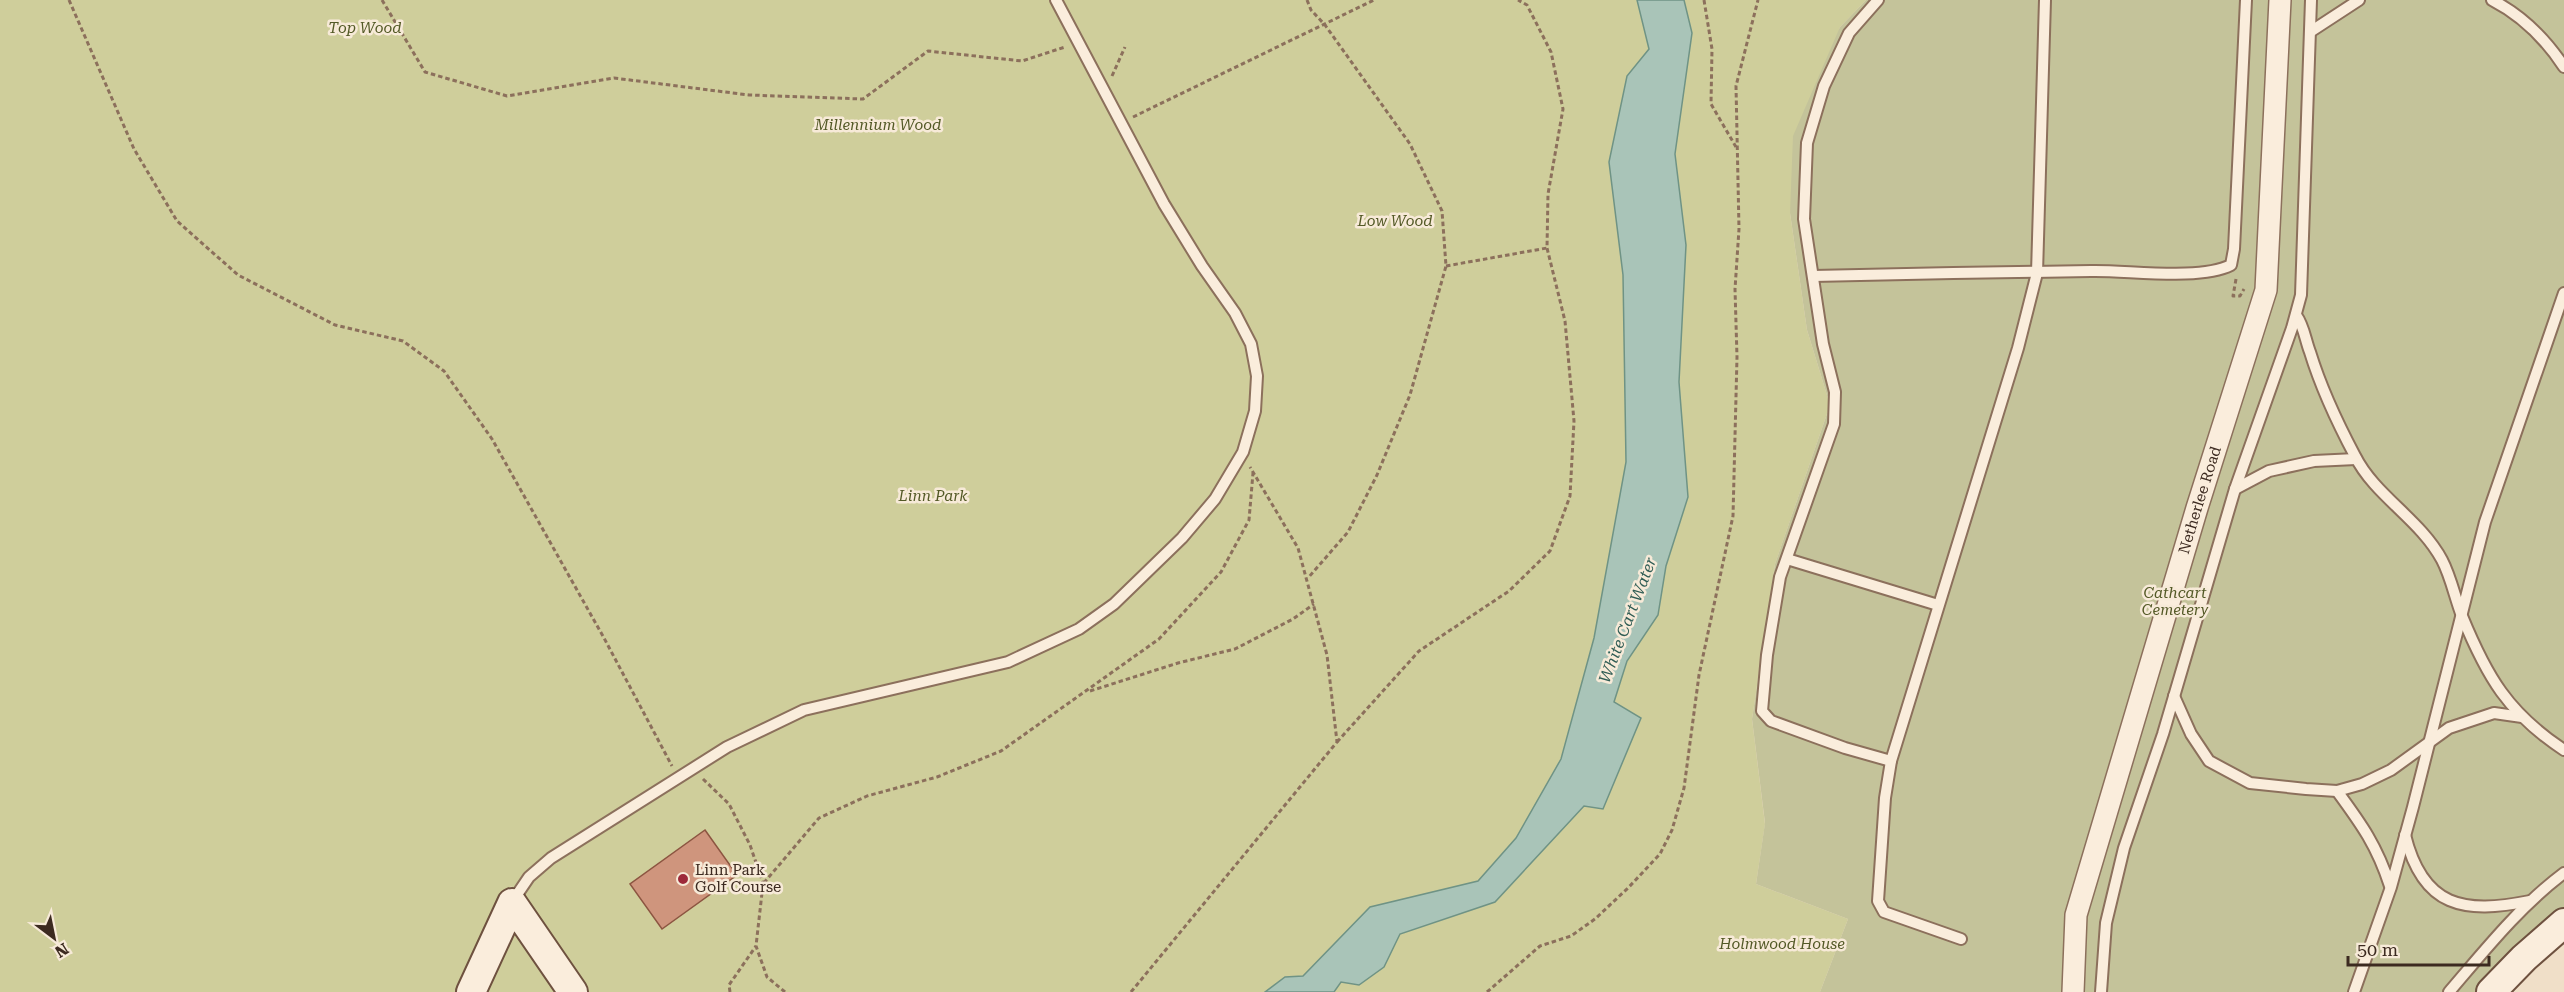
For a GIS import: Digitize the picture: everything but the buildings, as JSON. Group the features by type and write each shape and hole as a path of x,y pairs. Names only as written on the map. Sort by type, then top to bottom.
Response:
{"street":[{"name":"Netherlee Road","path":"2073,992 2076,915 2197,508 2266,290 2280,0"},
{"path":"471,992 512,903"},
{"path":"512,903 573,992"},
{"path":"2491,992 2524,958 2564,923"}],"lane":[{"path":"512,903 529,877 551,858 736,743 804,710 1008,662 1079,629 1114,604 1182,538 1215,499 1243,452 1255,411 1257,376 1251,344 1235,313 1202,266 1164,204 1119,123 1056,0"},
{"path":"1878,0 1849,33 1824,86 1807,143 1804,219 1823,344 1835,392 1834,424 1780,577 1767,655 1762,711 1771,722 1845,748 1891,761"},
{"path":"1961,939 1884,912 1878,901 1885,798 1891,761 2018,348 2037,273 2045,0"},
{"path":"1813,276 2037,273 2092,270 2198,273 2231,265 2234,249 2246,0"},
{"path":"2101,992 2106,923 2124,849 2174,696 2235,489 2301,295 2311,0"},
{"path":"2310,32 2359,0"},
{"path":"2492,0 2520,16 2548,43 2564,67"},
{"path":"2354,992 2391,887 2485,522 2564,293"},
{"path":"2296,315 2302,323 2310,353 2356,459 2378,486 2419,526 2443,561 2461,614 2479,654 2504,698 2536,731 2564,750"},
{"path":"2235,489 2269,471 2314,461 2356,459"},
{"path":"1787,559 1938,605"},
{"path":"2174,696 2191,734 2209,761 2250,783 2337,791 2362,784 2391,770 2449,728 2494,713 2522,717"},
{"path":"2337,791 2363,826 2380,855 2391,887"},
{"path":"2405,835 2411,859 2422,879 2445,899 2473,908 2499,907 2530,901"},
{"path":"2449,992 2530,901 2564,873"}],"path":[{"path":"69,0 134,149 177,221 238,276 335,325 404,340 444,371 492,439 604,638 679,779"},
{"path":"382,0 425,72 507,96 614,78 749,95 863,99 928,51 1022,61 1077,43"},
{"path":"1307,0 1311,10 1325,25 1410,144 1442,211 1446,266 1410,395 1377,475 1348,532 1308,578"},
{"path":"1119,123 1374,0"},
{"path":"1131,992 1337,742 1419,651 1509,591 1550,551 1570,496 1574,421 1565,321 1547,248 1548,194 1563,109 1551,52 1527,5 1518,0"},
{"path":"1704,0 1712,49 1711,104 1737,148"},
{"path":"1487,992 1540,946 1571,936 1595,919 1628,888 1660,854 1672,830 1684,788 1699,675 1733,516 1737,357 1735,289 1739,229 1736,86 1758,0"},
{"path":"1446,266 1547,248"},
{"path":"1243,452 1253,473 1294,539 1308,578 1327,655 1337,742"},
{"path":"763,884 819,818 867,796 937,777 1001,751 1159,639 1221,572 1249,520 1253,473"},
{"path":"1085,692 1178,663 1235,649 1293,619 1315,603"},
{"path":"693,769 729,804 750,844 763,884 756,946 767,977 785,992"},
{"path":"730,992 729,985 756,946"}],"green space":[{"name":"Linn Park","path":"0,0 1866,0 1840,27 1790,213 1807,330 1830,405 1775,564 1752,719 1765,824 1756,884 1848,919 1820,992 585,992 511,886 462,992 0,992"},
{"name":"Cathcart Cemetery","path":"1866,0 2564,0 2564,911 2478,992 1820,992 1848,919 1756,884 1765,823 1752,719 1775,564 1830,405 1807,330 1790,213 1793,136 1840,27"},
{"path":"513,920 563,992 476,992"}],"water":[{"name":"White Cart Water","path":"1637,0 1684,0 1692,33 1675,154 1686,245 1679,382 1688,497 1666,566 1658,615 1627,661 1614,702 1641,718 1603,809 1584,806 1495,902 1400,934 1384,967 1359,985 1341,982 1334,992 1265,992 1285,977 1303,976 1370,907 1478,881 1516,838 1561,759 1594,638 1626,462 1623,275 1609,162 1627,76 1649,49"}],"place":[{"name":"Linn Park Golf Course","path":"683,879"}],"park label":[{"name":"Top Wood","path":"365,28"},
{"name":"Millennium Wood","path":"878,125"},
{"name":"Low Wood","path":"1395,221"},
{"name":"Holmwood House","path":"1782,944"}]}
